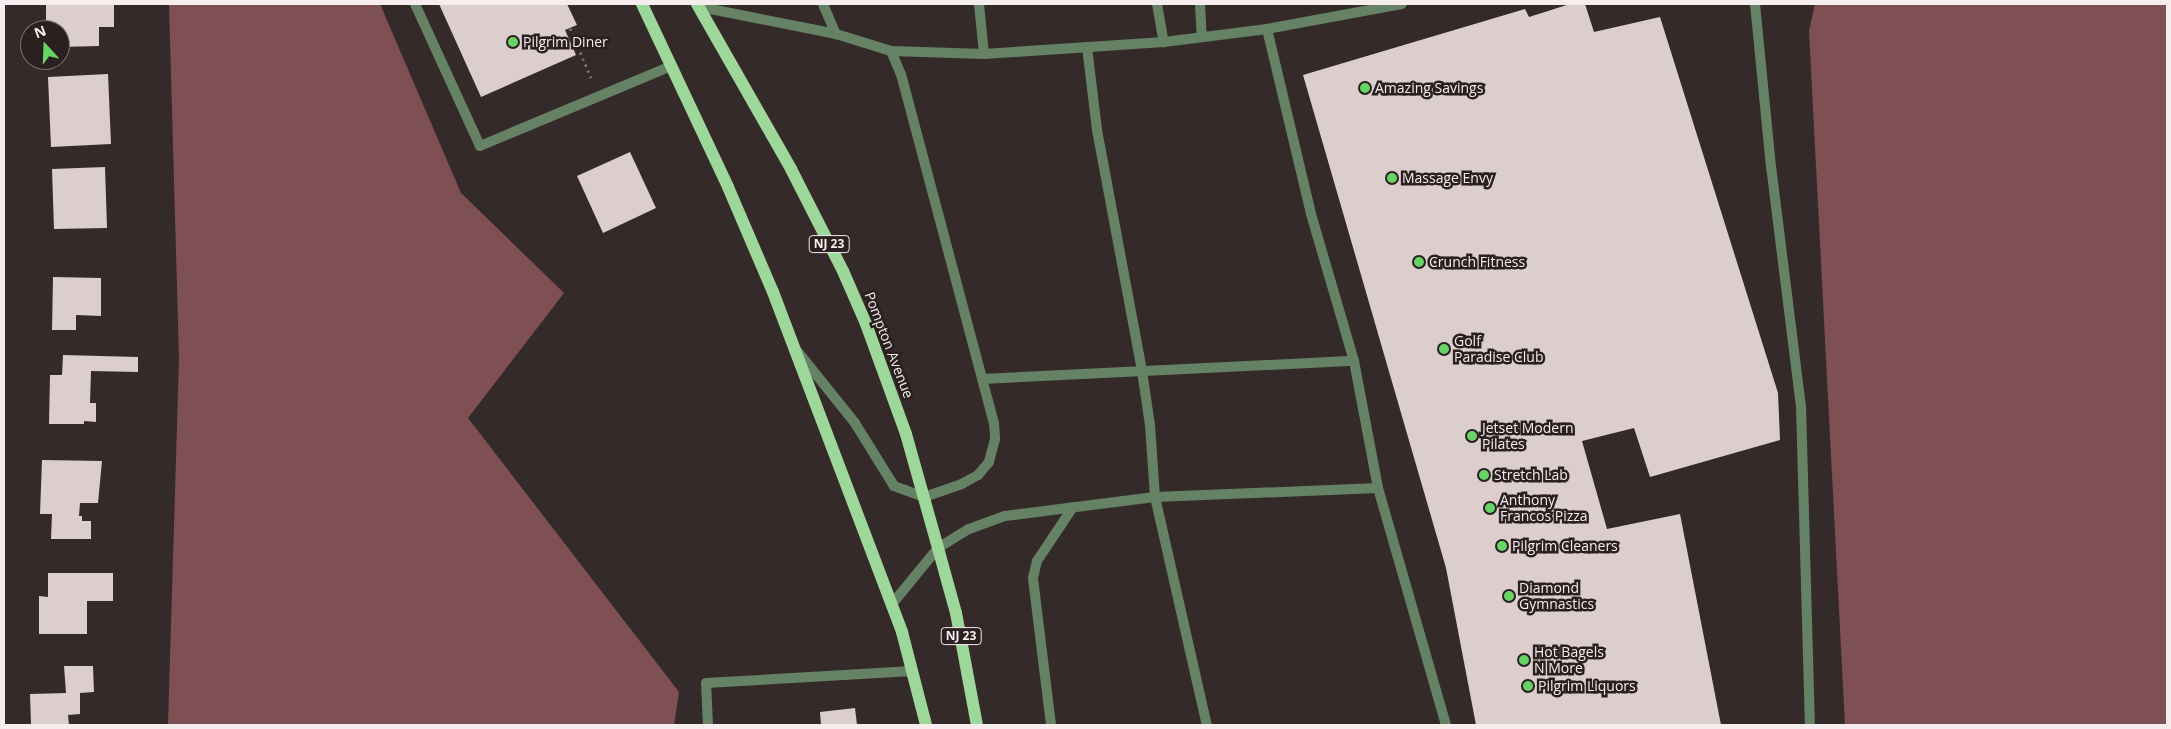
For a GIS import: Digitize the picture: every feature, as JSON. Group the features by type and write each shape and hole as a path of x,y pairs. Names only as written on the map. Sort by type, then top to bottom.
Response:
{"main road":[{"path":"642,4 728,187 773,292 892,604 913,671 926,725"},
{"name":"Pompton Avenue","path":"698,6 791,169 842,271 887,379 906,434 956,613 977,725"}],"lane":[{"path":"415,4 480,146 671,66"},
{"path":"823,4 836,34"},
{"path":"979,4 984,54"},
{"path":"1158,4 1164,42"},
{"path":"1200,4 1202,37"},
{"path":"698,6 836,34 892,51 984,54 1164,42 1266,29 1402,4"},
{"path":"1755,4 1771,166 1801,406 1810,725"},
{"path":"1266,29 1311,214 1354,361 1378,488 1446,725"},
{"path":"1087,47 1097,130 1142,371 1150,425 1155,497 1207,725"},
{"path":"793,346 854,423 894,486 924,497 962,484 978,475 989,462 994,451 995,431 901,74 892,51"},
{"path":"982,379 1354,361"},
{"path":"892,604 938,548 970,529 1005,516 1155,497 1378,488"},
{"path":"1051,725 1033,578 1037,561 1073,507"},
{"path":"708,725 706,683 913,671"}],"path":[{"path":"570,28 586,64"}],"shaded area":[{"path":"169,4 380,4 461,193 564,293 468,418 679,692 674,725 168,725 179,358"},
{"path":"1815,4 2167,4 2167,725 1845,725 1809,31"}],"building":[{"path":"46,4 114,4 114,27 99,27 99,46 70,47 70,20 46,20"},
{"name":"Pilgrim Diner","path":"439,4 567,4 577,25 565,30 576,55 481,97"},
{"path":"1570,4 1585,4 1594,32 1660,17 1778,393 1780,440 1650,477 1634,428 1582,441 1607,529 1680,514 1721,725 1476,725 1446,568 1303,75 1525,9 1529,17"},
{"path":"108,74 111,144 51,147 48,77"},
{"path":"630,152 656,208 603,233 577,176"},
{"path":"105,167 107,228 54,229 52,169"},
{"path":"53,277 101,278 101,316 76,315 76,330 52,330"},
{"path":"63,355 138,357 138,372 91,371 90,403 96,403 96,422 84,421 84,424 49,424 50,375 62,375"},
{"path":"42,460 102,461 98,503 80,503 79,516 82,516 82,521 91,521 91,539 51,539 52,514 40,514"},
{"path":"48,573 113,573 113,601 87,601 87,634 39,634 39,596 48,597"},
{"path":"64,666 93,666 94,692 80,693 80,714 68,715 69,725 31,725 30,694 66,693"},
{"path":"855,708 857,725 821,725 820,712"}],"place":[{"name":"Pilgrim Diner","path":"513,42"},
{"name":"Amazing Savings","path":"1365,88"},
{"name":"Massage Envy","path":"1392,178"},
{"name":"Crunch Fitness","path":"1419,262"},
{"name":"Golf Paradise Club","path":"1444,349"},
{"name":"Jetset Modern Pilates","path":"1472,436"},
{"name":"Stretch Lab","path":"1484,475"},
{"name":"Anthony Francos Pizza","path":"1490,508"},
{"name":"Pilgrim Cleaners","path":"1502,546"},
{"name":"Diamond Gymnastics","path":"1509,596"},
{"name":"Hot Bagels N More","path":"1524,660"},
{"name":"Pilgrim Liquors","path":"1528,686"}]}
